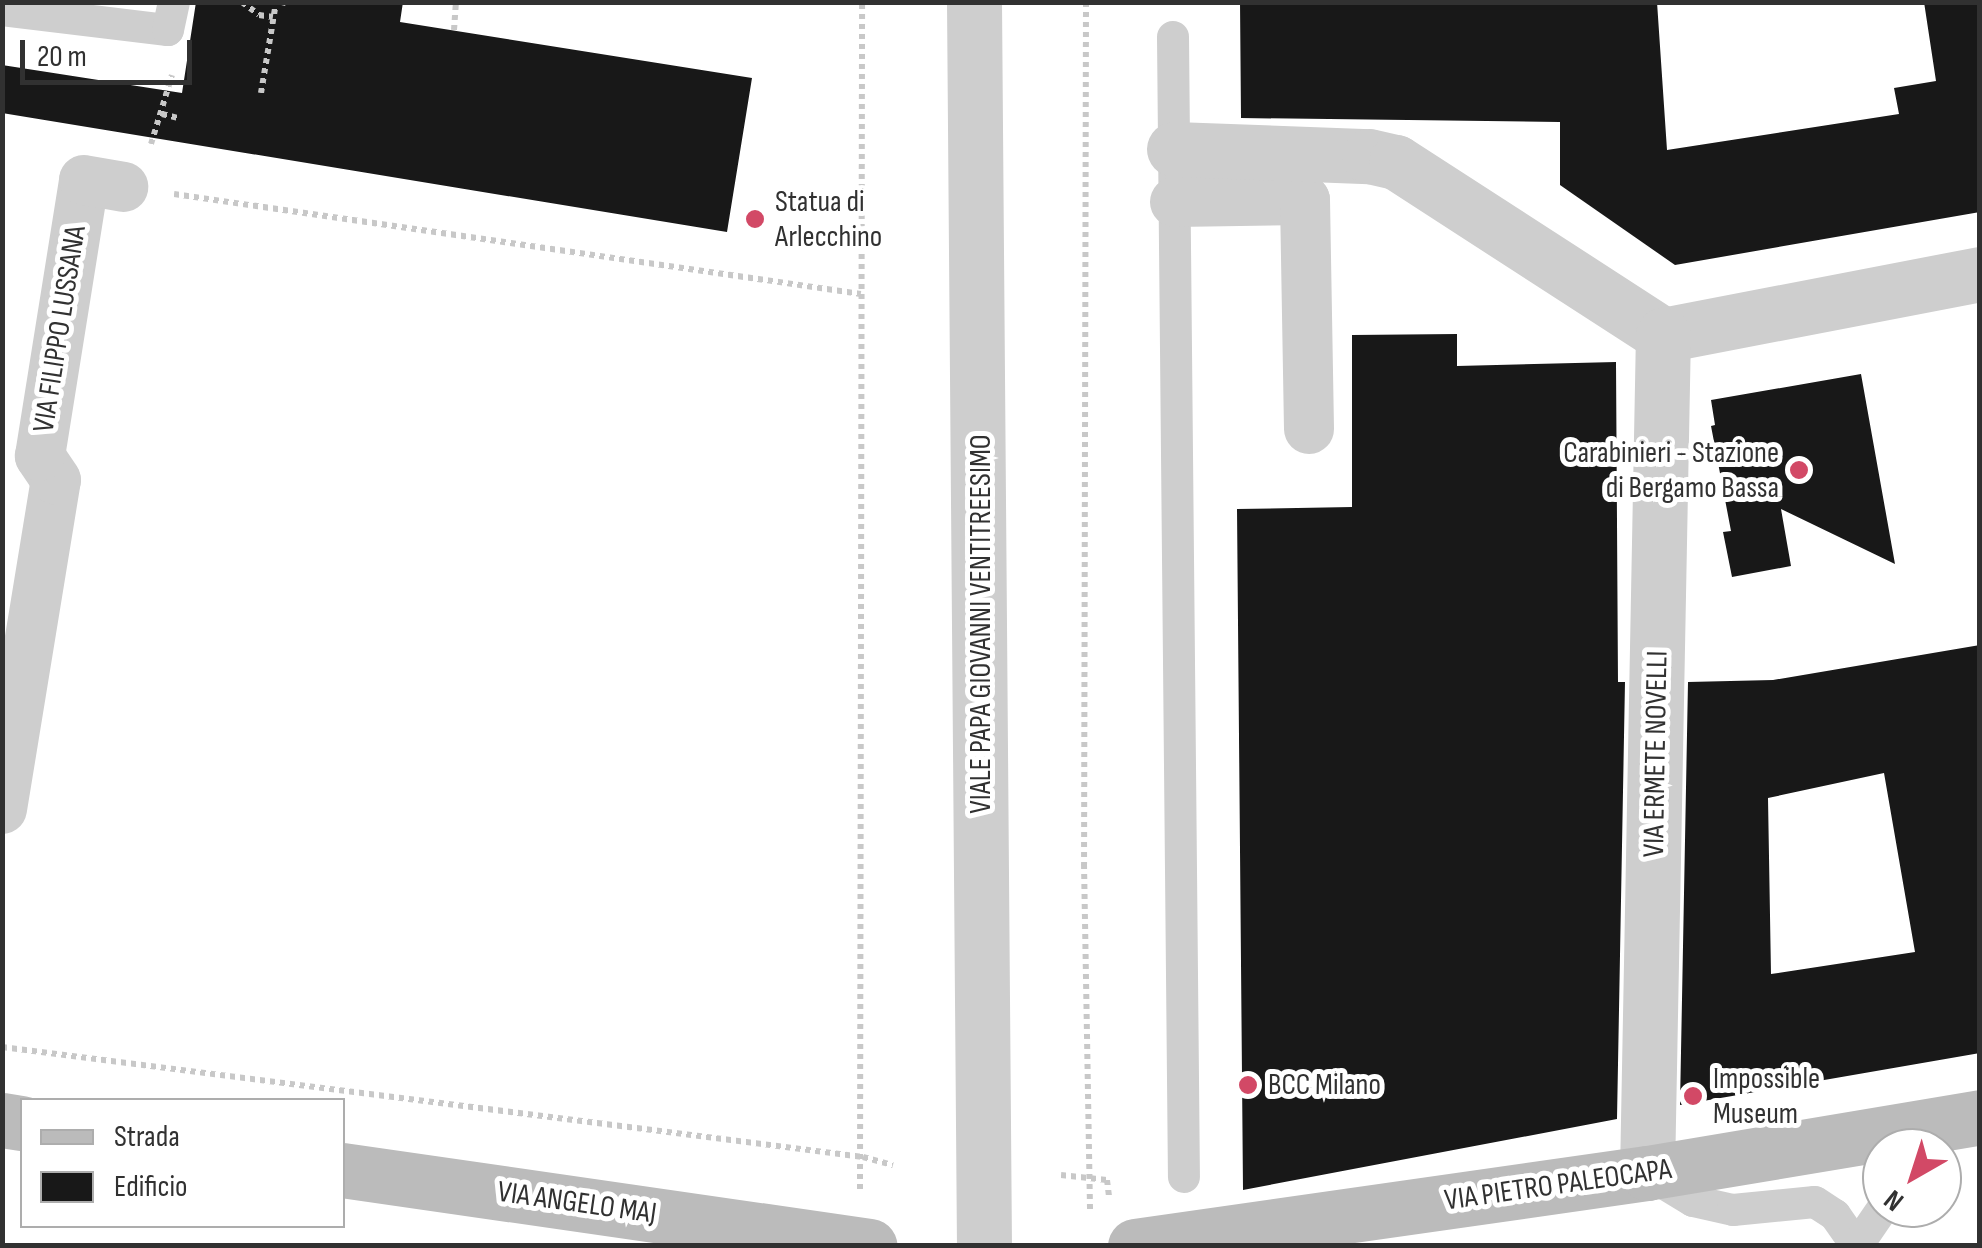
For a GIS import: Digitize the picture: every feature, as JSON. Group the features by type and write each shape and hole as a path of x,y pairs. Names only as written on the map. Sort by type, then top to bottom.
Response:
{"main road":[{"name":"VIA PIETRO PALEOCAPA","path":"1136,1246 1862,1142"},
{"name":"VIA ANGELO MAJ","path":"345,1170 870,1246"}],"street":[{"name":"VIALE PAPA GIOVANNI VENTITREESIMO","path":"974,2 984,1246"},
{"path":"1174,175 1370,156 1396,162 1663,335 1980,274"},
{"name":"VIA FILIPPO LUSSANA","path":"2,809 56,480 40,456 84,180 134,172"},
{"path":"1174,175 1305,200 1309,430"},
{"name":"VIA ERMETE NOVELLI","path":"1647,1172 1663,335"}],"lane":[{"path":"2,10 84,11 162,24"},
{"path":"1173,37 1184,1176"},
{"path":"1647,1172 1693,1202 1733,1210 1815,1202 1835,1215 1857,1246"}],"path":[{"path":"242,2 273,18"},
{"path":"454,30 456,2"},
{"path":"862,2 863,1157"},
{"path":"1086,2 1090,1212"},
{"path":"261,93 273,18 281,3"},
{"path":"162,24 162,114 134,172 861,294"},
{"path":"162,114 178,118"},
{"path":"2,1047 863,1157 893,1165"},
{"path":"1061,1175 1087,1178"}],"building":[{"path":"196,2 403,2 400,22 752,78 727,232 2,113 2,65 182,93"},
{"path":"1240,2 1657,2 1667,150 1899,114 1894,88 1936,81 1924,2 1980,2 1980,212 1675,265 1560,185 1560,122 1241,118"},
{"path":"1457,334 1457,366 1616,362 1618,682 1625,682 1617,1119 1243,1190 1237,509 1352,507 1352,335"},
{"name":"Carabinieri - Stazione di Bergamo Bassa","path":"1861,374 1895,564 1781,509 1791,566 1732,577 1723,532 1731,531 1711,426 1715,425 1711,400"},
{"path":"1980,645 1980,1053 1680,1105 1688,682 1773,680","holes":["1884,773 1915,952 1771,974 1768,798"]}],"place":[{"name":"Statua di Arlecchino","path":"755,219"},
{"name":"Carabinieri - Stazione di Bergamo Bassa","path":"1799,470"},
{"name":"BCC Milano","path":"1248,1085"},
{"name":"Impossible Museum","path":"1693,1096"}]}
